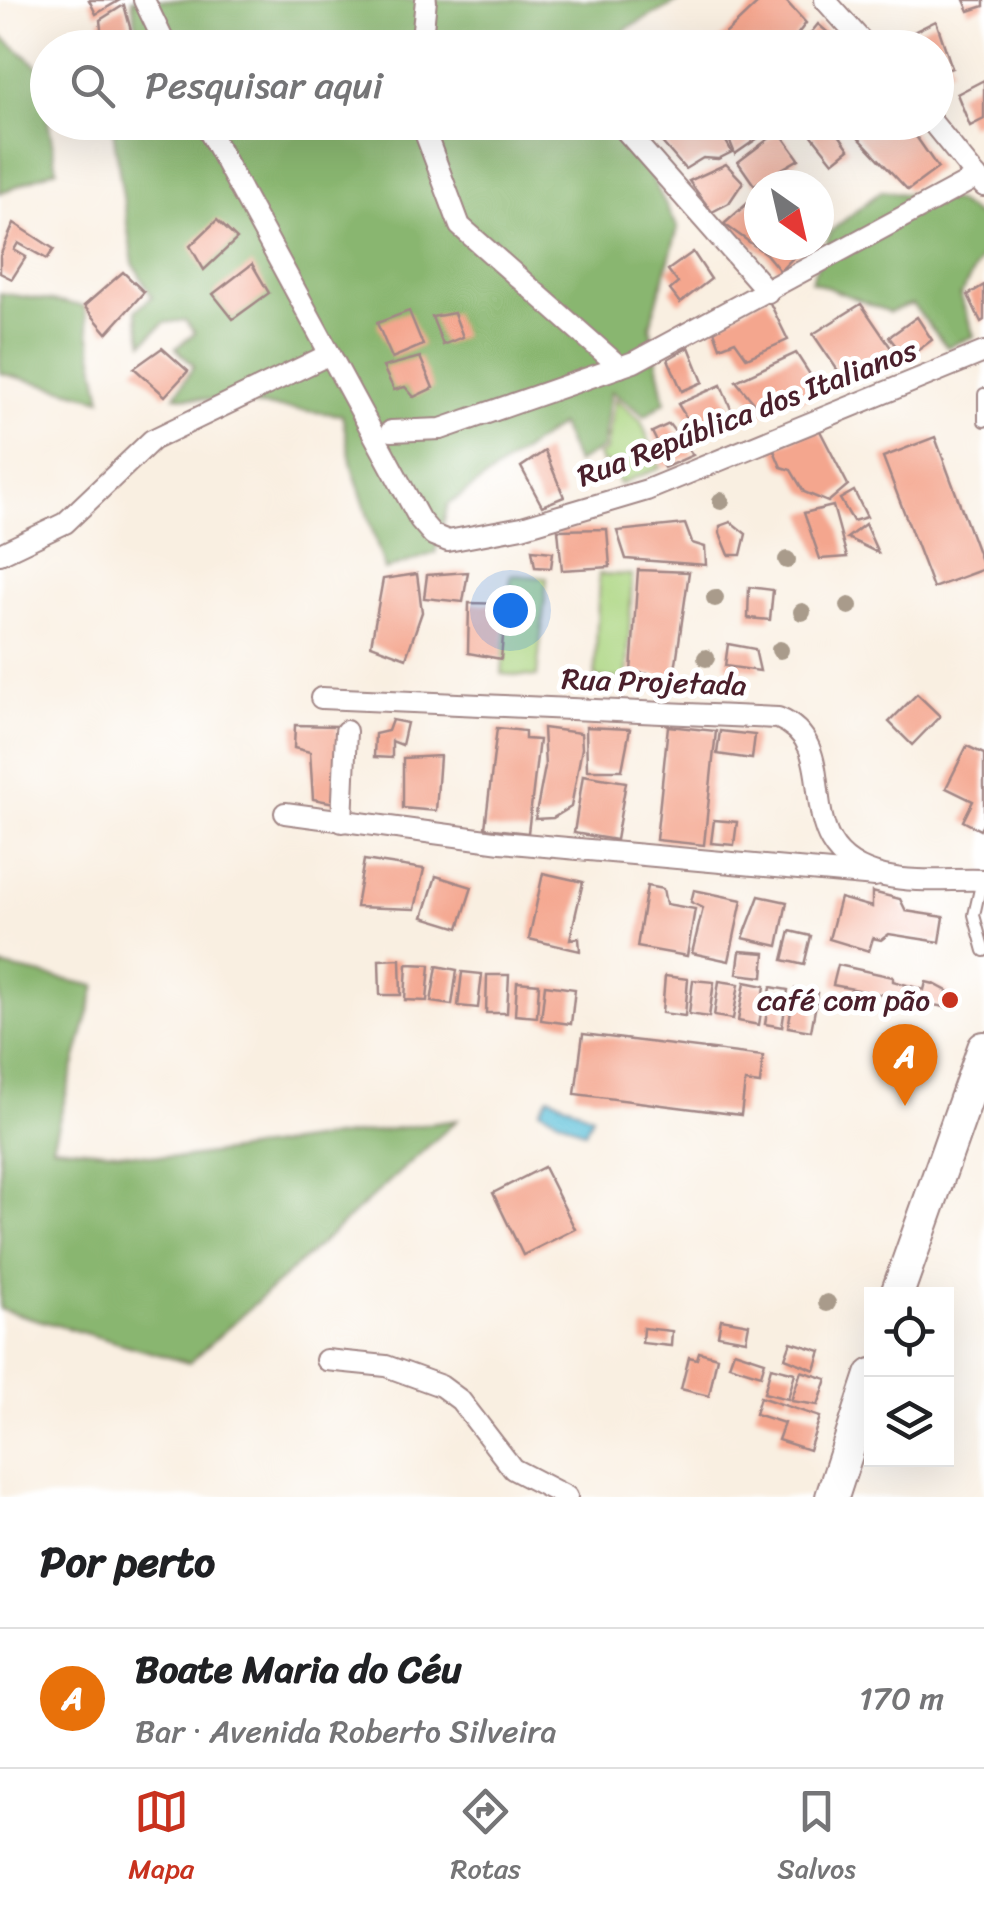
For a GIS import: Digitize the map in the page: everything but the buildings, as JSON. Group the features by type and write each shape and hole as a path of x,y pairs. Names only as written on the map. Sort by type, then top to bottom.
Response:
{"main road":[{"path":"901,1287 980,1071"},
{"path":"832,1497 871,1377"}],"street":[{"path":"144,0 158,30"},
{"path":"423,30 426,0"},
{"path":"825,0 852,30"},
{"path":"0,554 65,523 152,440 330,354 214,140"},
{"path":"428,140 460,226 620,366"},
{"path":"634,140 768,292"},
{"path":"391,431 441,429 620,366 981,181 947,140"},
{"name":"Rua República dos Italianos","path":"330,354 420,520 433,536 448,542 522,528 647,490 984,352"},
{"name":"Rua Projetada","path":"321,698 778,718 794,724 812,747 822,827 848,858 883,876"},
{"path":"342,822 346,731"},
{"name":"Rua Projetada","path":"286,812 647,858 983,880"},
{"path":"326,1360 386,1366 441,1386 460,1400 513,1469 566,1497"}],"lane":[{"path":"984,394 984,421"},
{"path":"983,880 974,915 984,951"}],"green space":[{"path":"132,0 681,0 626,30 141,30 136,25"},
{"path":"0,35 30,59 30,140 52,140 57,169 0,193"},
{"path":"115,140 632,140 678,228 650,326 665,402 645,416 611,391 603,448 576,463 560,425 448,505 435,553 385,570 352,466 342,415 175,396 194,366 176,348 195,333 185,320 164,323 143,343 136,310 152,297 133,263"},
{"path":"881,191 955,201 984,220 984,252 960,296 974,336 947,347 912,304 889,312 811,281 819,260 834,260 834,229"},
{"path":"0,293 84,306 102,399 0,373"},
{"path":"615,398 641,421 660,468 619,484 611,464 603,464 598,455 606,451"},
{"path":"599,574 632,575 627,679 595,678"},
{"path":"511,575 547,578 537,677 502,674"},
{"path":"0,966 96,986 52,1146 181,1158 457,1120 189,1363 0,1309"}],"water":[{"path":"549,1096 592,1116 585,1132 540,1110"}],"place":[{"name":"café com pão","path":"950,1000"},
{"name":"Boate Maria do Céu","path":"905,1106"}]}
